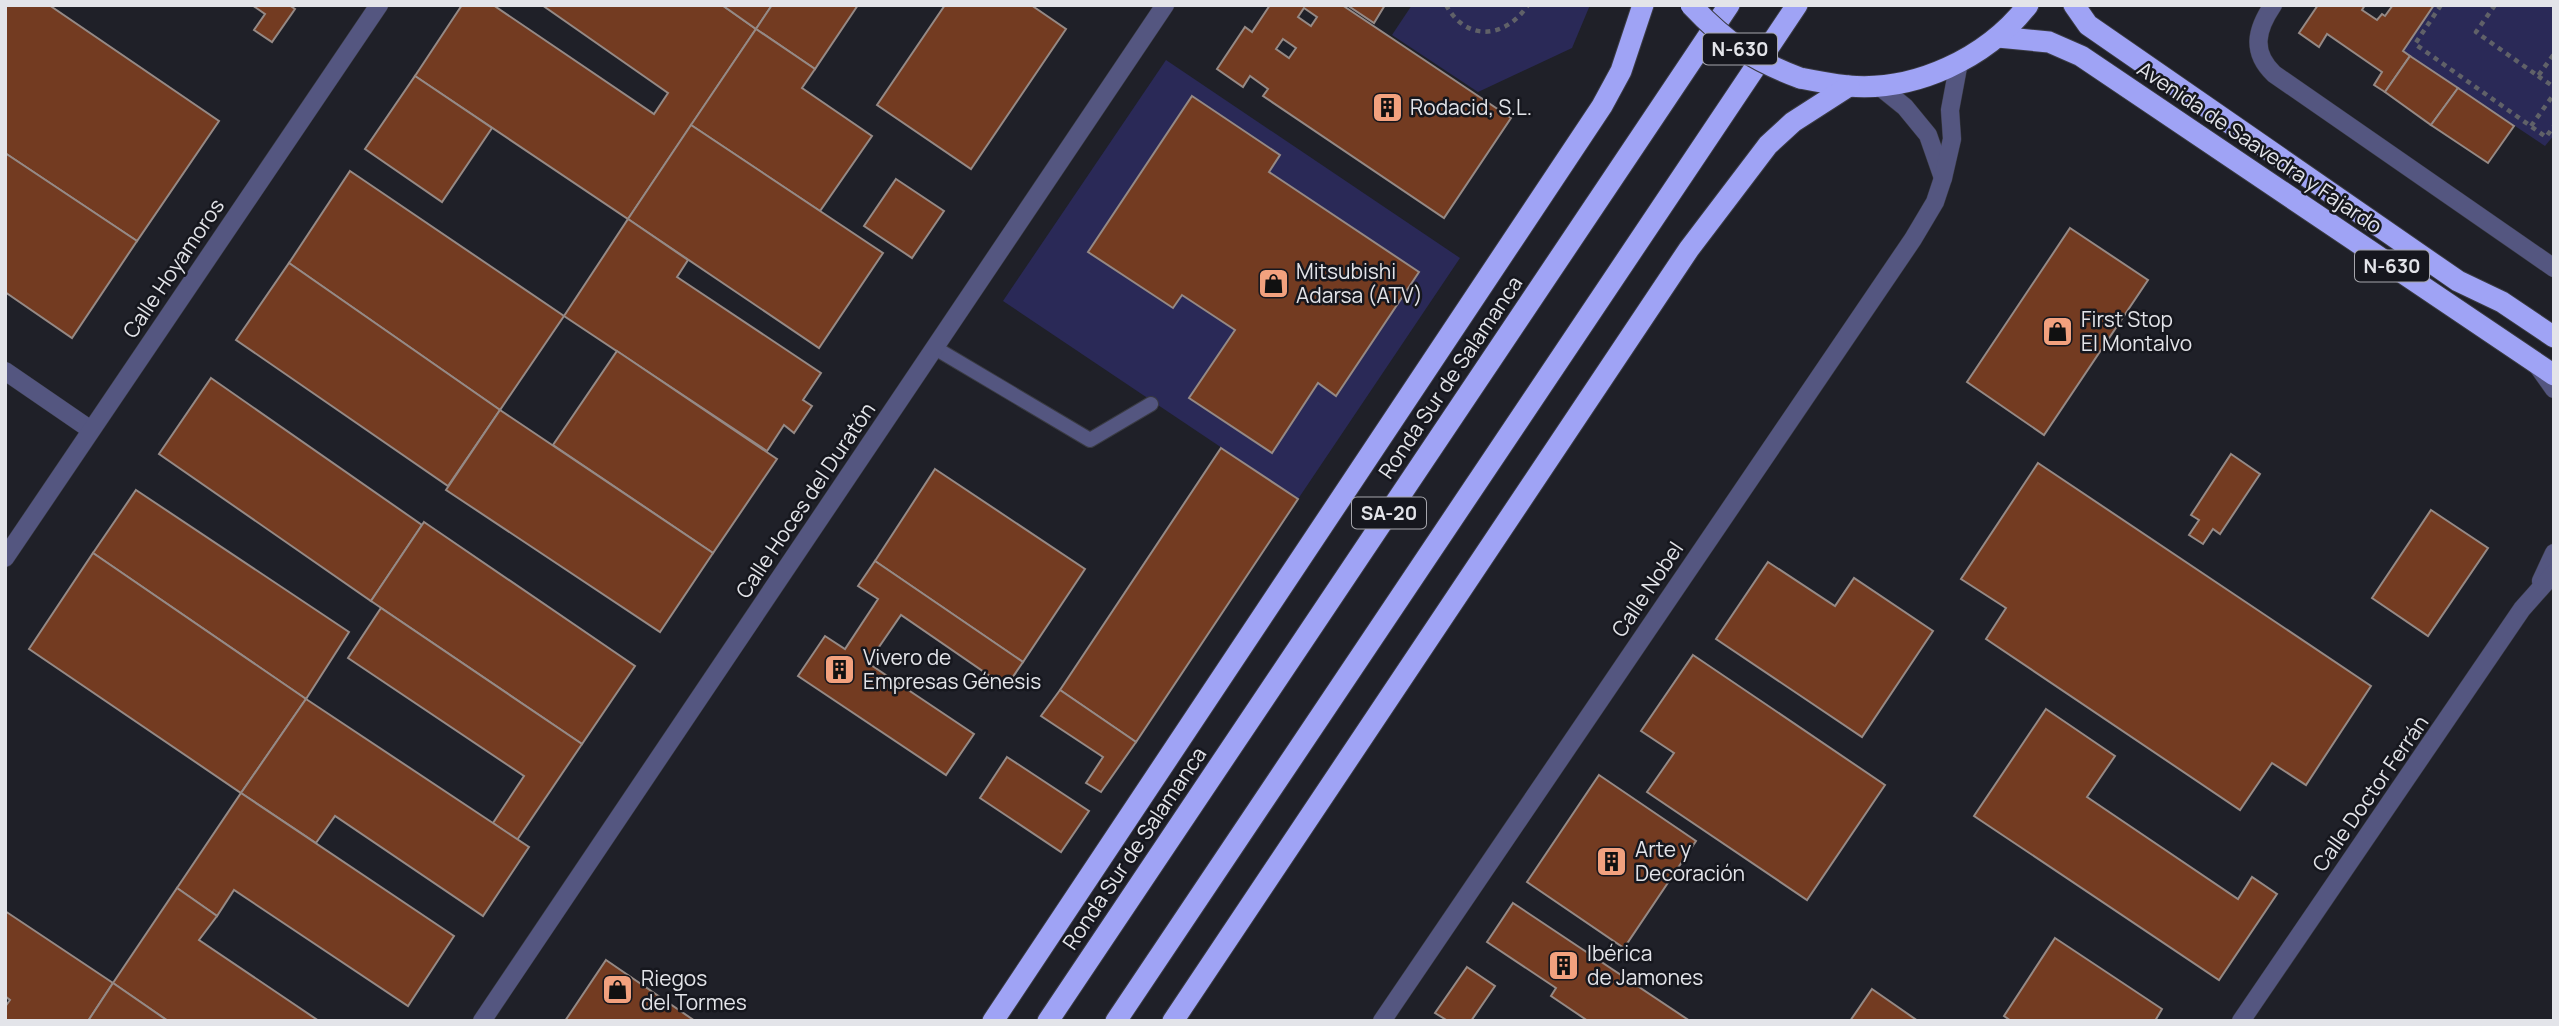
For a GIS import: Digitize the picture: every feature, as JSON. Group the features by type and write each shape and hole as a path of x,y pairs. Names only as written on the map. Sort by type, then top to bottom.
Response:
{"highway":[{"path":"993,1021 1602,106 1620,71 1643,5"},
{"name":"N-630","path":"1691,5 1719,35 1766,65 1800,78 1849,86 1879,86 1915,80 1959,62 1998,37 2028,5"},
{"name":"Ronda Sur de Salamanca","path":"1048,1021 1729,5"},
{"name":"SA-20","path":"1116,1021 1797,5"},
{"name":"Avenida de Saavedra y Fajardo","path":"2074,5 2088,25 2458,281 2502,302 2554,337"},
{"name":"Avenida de Saavedra y Fajardo","path":"1998,37 2049,42 2081,56 2554,375"},
{"path":"1173,1021 1689,249 1768,145 1793,122 1849,86"}],"street":[{"name":"Calle Hoyamoros","path":"5,558 379,5"},
{"path":"2273,5 2264,18 2258,35 2263,63 2274,74 2554,268"},
{"name":"Calle Hoces del Duratón","path":"482,1021 1163,6"},
{"name":"Calle Nobel","path":"1382,1021 1913,239 1935,202 1943,178 1952,139 1950,110 1959,62"},
{"path":"1879,86 1905,107 1927,135 1943,178"},
{"path":"2535,362 2554,389"},
{"path":"5,372 91,430"},
{"name":"Calle Doctor Ferrán","path":"2545,590 2554,553"},
{"name":"Calle Doctor Ferrán","path":"2249,1018 2545,590 2554,573"}],"lane":[{"path":"935,348 1090,440 1151,404"}],"path":[{"path":"1446,5 1460,21 1473,29 1490,33 1508,28 1528,5"},
{"path":"2441,5 2415,44 2546,137 2554,126"},
{"path":"2495,5 2476,32 2554,87"},
{"path":"2539,76 2554,54"},
{"path":"2531,126 2554,94"}],"shaded area":[{"path":"1412,5 1590,5 1572,48 1478,92 1392,35"},
{"path":"2434,5 2554,5 2554,135 2545,146 2403,51"},
{"path":"1166,60 1460,258 1298,499 1003,301"}],"building":[{"path":"5,5 49,5 219,121 137,241 5,153"},
{"path":"252,5 289,5 295,9 272,42 254,30 265,14"},
{"path":"462,5 493,5 654,114 668,93 542,5 722,5 756,29 628,219 415,76"},
{"path":"722,5 772,5 756,29"},
{"path":"772,5 858,5 815,69 756,29"},
{"path":"945,5 1031,5 1066,29 971,169 877,105"},
{"name":"Rodacid, S.L.","path":"1270,5 1342,5 1511,118 1444,218 1263,96 1268,89 1250,76 1243,87 1217,69 1245,27 1252,32","holes":["1304,8 1317,17 1311,26 1298,17","1283,39 1296,48 1289,58 1276,49"]},
{"path":"1347,5 1385,5 1374,23"},
{"path":"2318,5 2365,5 2362,10 2377,20 2382,14 2385,16 2393,5 2434,5 2403,51 2410,56 2385,92 2374,85 2382,72 2327,34 2319,47 2299,33"},
{"path":"756,29 815,69 802,88 872,136 820,211 691,125"},
{"path":"2410,56 2458,88 2431,125 2385,92"},
{"path":"415,76 492,128 442,202 365,149"},
{"path":"2458,88 2514,126 2488,163 2431,125"},
{"name":"Mitsubishi Adarsa (ATV)","path":"1192,96 1280,155 1269,172 1419,272 1336,396 1318,383 1272,453 1189,398 1235,330 1182,295 1173,308 1088,252"},
{"path":"691,125 883,253 819,348 628,219"},
{"path":"5,153 137,241 72,338 5,292"},
{"path":"350,171 564,316 500,410 289,263"},
{"path":"896,179 944,211 912,258 864,226"},
{"path":"628,219 688,260 677,277 821,373 803,400 812,406 794,433 784,425 767,451 564,316"},
{"name":"First Stop El Montalvo","path":"2070,228 2148,280 2044,435 1967,382"},
{"path":"289,263 500,410 448,486 236,340"},
{"path":"617,351 777,459 713,553 553,445"},
{"path":"211,378 422,525 371,601 159,454"},
{"path":"500,410 713,553 660,632 446,490"},
{"path":"1221,448 1298,499 1136,742 1060,690"},
{"path":"2231,454 2260,474 2220,534 2213,529 2203,544 2189,535 2199,520 2191,515"},
{"path":"2038,463 2371,686 2306,785 2272,763 2240,810 1986,639 2006,608 1961,579"},
{"path":"935,469 1085,569 1023,662 875,561"},
{"path":"136,490 349,632 306,699 93,553"},
{"path":"2431,510 2488,548 2428,636 2372,598"},
{"path":"424,522 635,666 582,744 371,601"},
{"path":"93,553 306,699 241,793 29,649"},
{"name":"Vivero de Empresas Génesis","path":"875,561 1023,662 1006,687 901,615 868,663 974,734 946,775 798,676 825,636 845,649 878,599 858,586"},
{"path":"1768,562 1835,606 1854,578 1933,631 1862,737 1716,639"},
{"path":"381,608 582,744 517,840 493,823 524,776 348,658"},
{"path":"1693,655 1885,785 1807,900 1647,792 1674,753 1641,731"},
{"path":"1060,690 1136,742 1101,792 1086,783 1103,757 1041,716"},
{"path":"306,699 529,847 483,916 335,816 316,843 241,793"},
{"path":"2046,709 2115,756 2087,797 2238,899 2252,877 2277,894 2219,980 1974,816"},
{"path":"1007,757 1089,811 1061,852 980,798"},
{"name":"Arte y Decoración","path":"1599,775 1696,841 1624,948 1527,882"},
{"path":"241,793 454,936 408,1006 234,890 217,916 177,888"},
{"path":"177,888 217,916 199,940 319,1021 168,1021 113,983"},
{"name":"Ibérica de Jamones","path":"1513,903 1690,1021 1588,1021 1551,996 1556,988 1487,942"},
{"path":"5,911 113,983 88,1021 5,1021 5,1007 10,1000 5,996"},
{"path":"2055,938 2162,1009 2155,1021 2011,1021 2004,1016"},
{"name":"Riegos del Tormes","path":"606,960 695,1021 565,1021"},
{"path":"1467,967 1495,986 1471,1021 1448,1021 1435,1013"},
{"path":"113,983 168,1021 88,1021"},
{"path":"1872,989 1918,1021 1850,1021"}],"place":[{"name":"Rodacid, S.L.","path":"1387,107"},
{"name":"Mitsubishi Adarsa (ATV)","path":"1273,283"},
{"name":"First Stop El Montalvo","path":"2058,331"},
{"name":"Vivero de Empresas Génesis","path":"840,669"},
{"name":"Arte y Decoración","path":"1612,861"},
{"name":"Ibérica de Jamones","path":"1564,965"},
{"name":"Riegos del Tormes","path":"618,990"}]}
